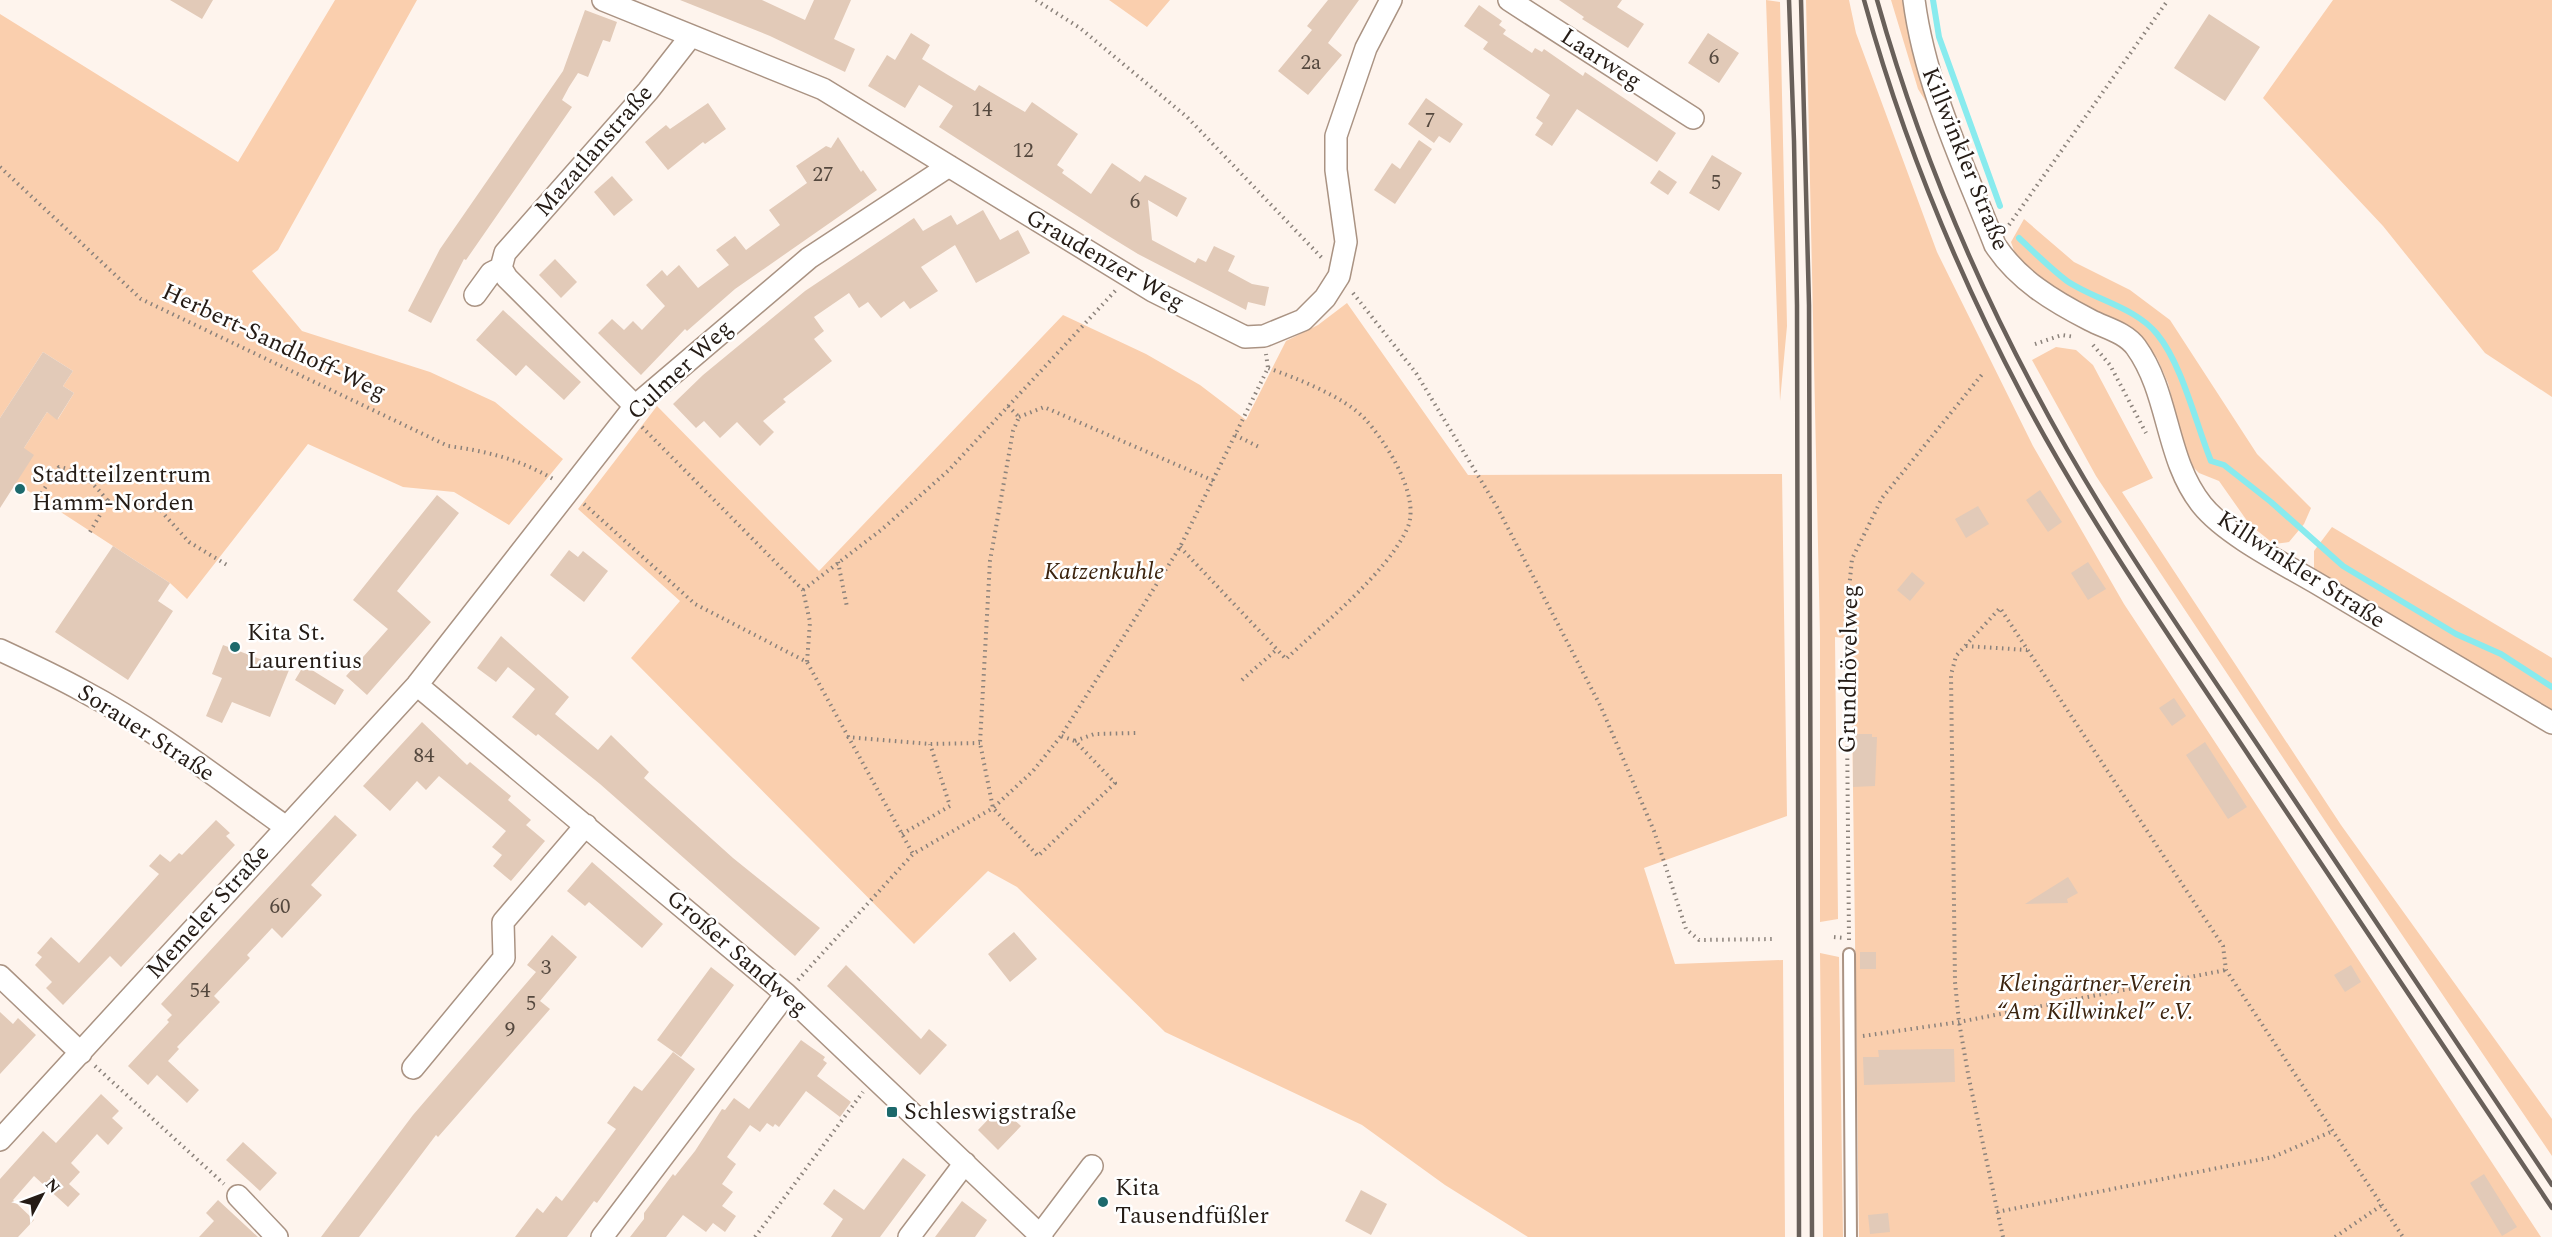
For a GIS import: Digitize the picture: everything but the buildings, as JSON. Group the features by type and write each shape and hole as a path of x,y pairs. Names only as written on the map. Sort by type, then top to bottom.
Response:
{"street":[{"name":"Graudenzer Weg","path":"603,0 823,89 1128,276 1245,337 1264,336"},
{"path":"1264,336 1303,320 1325,298 1339,276 1346,242 1336,170 1336,136 1366,48 1391,0"},
{"name":"Laarweg","path":"1509,0 1693,118"},
{"name":"Killwinkler Straße","path":"1914,0 1925,58 1941,108 1995,245 2004,260 2025,280 2052,300 2126,336 2136,347 2153,380 2180,466 2189,487 2204,507 2256,547 2552,723"},
{"name":"Mazatlanstraße","path":"475,296 491,273 501,268 505,254 648,91 691,36"},
{"name":"Culmer Weg","path":"417,685 632,410 809,258 949,166"},
{"path":"501,268 507,278 632,410"},
{"name":"Sorauer Straße","path":"0,650 84,691 122,714 193,760 286,827"},
{"name":"Großer Sandweg","path":"417,685 786,994 1041,1236"},
{"name":"Memeler Straße","path":"0,1140 417,685"},
{"path":"413,1068 504,958 503,922 586,825"},
{"path":"0,976 81,1053"},
{"path":"602,1237 786,994"},
{"path":"909,1237 965,1163"},
{"path":"1041,1236 1092,1166"},
{"path":"238,1196 277,1237"}],"lane":[{"path":"1849,954 1851,1237"}],"path":[{"path":"1036,0 1080,28 1187,117 1339,276 1416,374 1497,507 1601,707 1654,831 1686,929 1699,940 1775,939"},
{"path":"1995,245 2168,0"},
{"name":"Herbert-Sandhoff-Weg","path":"0,167 141,299 448,446 490,452 524,463 569,489 695,604 807,662"},
{"path":"803,590 881,530 948,471 1128,276"},
{"path":"2035,344 2062,334 2083,340"},
{"path":"786,994 912,854 993,808 1033,771 1061,736 1180,546 1214,481 1268,368 1264,336"},
{"path":"2090,343 2110,365 2147,434"},
{"path":"1180,546 1286,659 1387,560 1408,528 1410,501 1403,476 1364,418 1321,390 1268,368"},
{"name":"Grundhövelweg","path":"1834,937 1849,938 1846,619 1852,559 1882,498 1984,372"},
{"path":"1008,406 1019,417"},
{"path":"1061,736 1075,741 1115,783 1038,856 993,808 980,743 990,561 1013,431 1019,417 1044,407 1214,481"},
{"path":"632,410 803,590 810,622 807,662 912,854"},
{"path":"1235,435 1261,448"},
{"path":"38,498 59,468 76,470 94,484 108,501 134,502 161,511 189,542 227,566"},
{"path":"90,532 108,501"},
{"path":"838,562 847,607"},
{"path":"2002,1237 1959,1022 1955,982 1951,675 1956,656 2001,608 2223,946 2226,970 2403,1237"},
{"path":"1965,646 2028,650"},
{"path":"1242,680 1276,650"},
{"path":"1075,741 1094,734 1137,733"},
{"path":"846,737 930,744 980,743"},
{"path":"902,834 950,806 930,744"},
{"path":"1850,1038 1959,1022 2226,970"},
{"path":"81,1053 238,1196"},
{"path":"755,1237 874,1077"},
{"path":"1997,1212 2273,1157 2333,1131"},
{"path":"2335,1237 2382,1205"}],"green space":[{"path":"335,0 417,0 278,250 252,271 302,331 430,372 495,402 563,459 509,525 454,492 403,487 308,444 187,599 170,583 16,483 24,448 47,412 58,419 74,393 63,386 73,371 43,352 0,418 0,14 238,162"},
{"path":"1109,0 1170,0 1147,27"},
{"path":"1766,0 1780,2 1787,326 1780,401"},
{"name":"Kleingärtner-Verein “Am Killwinkel” e.V.","path":"1806,0 1849,0 1856,33 1937,252 2033,446 2124,604 2541,1237 1859,1237 1851,639 1835,637 1838,919 1820,922 1820,636"},
{"path":"1891,0 1903,0 1930,108 1918,89"},
{"path":"2333,0 2552,0 2552,397 2485,353 2383,226 2263,98"},
{"path":"2024,219 2074,262 2130,290 2170,320 2257,454 2311,508 2304,524 2289,542 2274,544 2250,525 2219,481 2199,473 2188,462 2168,383 2157,358 2136,332 2061,295 2016,256 2011,242"},
{"name":"Katzenkuhle","path":"1347,303 1468,475 1782,474 1787,816 1644,868 1675,964 1783,960 1785,1237 1528,1237 1445,1185 1362,1125 1165,1032 1017,887 988,871 914,944 631,658 680,601 578,509 657,406 819,571 1063,315 1146,354 1200,385 1246,420 1286,341 1318,325"},
{"path":"2056,347 2076,350 2093,365 2153,478 2122,492 2341,825 2552,1119 2552,1156 2331,830 2096,476 2032,360"},
{"path":"2332,527 2552,658 2552,712 2314,569 2314,551"},
{"path":"1820,953 1839,957 1843,1237 1823,1237"}],"waterway":[{"path":"1933,0 1939,37 2000,206"},
{"path":"2019,238 2067,281 2138,317 2157,334 2174,361 2211,461 2224,465 2271,502 2343,566 2456,634 2501,654 2552,687"}],"railway":[{"path":"1789,0 1797,305 1799,1237"},
{"path":"1801,0 1809,305 1812,1237"},
{"path":"1864,0 1913,153 1953,252 1998,349 2049,444 2104,536 2162,625 2552,1208"},
{"path":"1877,0 1908,100 1965,247 2010,342 2059,436 2172,617 2552,1185"}],"place":[{"name":"Stadtteilzentrum Hamm-Norden","path":"20,489"},
{"name":"Kita St. Laurentius","path":"235,647"},
{"name":"Schleswigstraße","path":"892,1112"},
{"name":"Kita Tausendfüßler","path":"1103,1202"}]}
